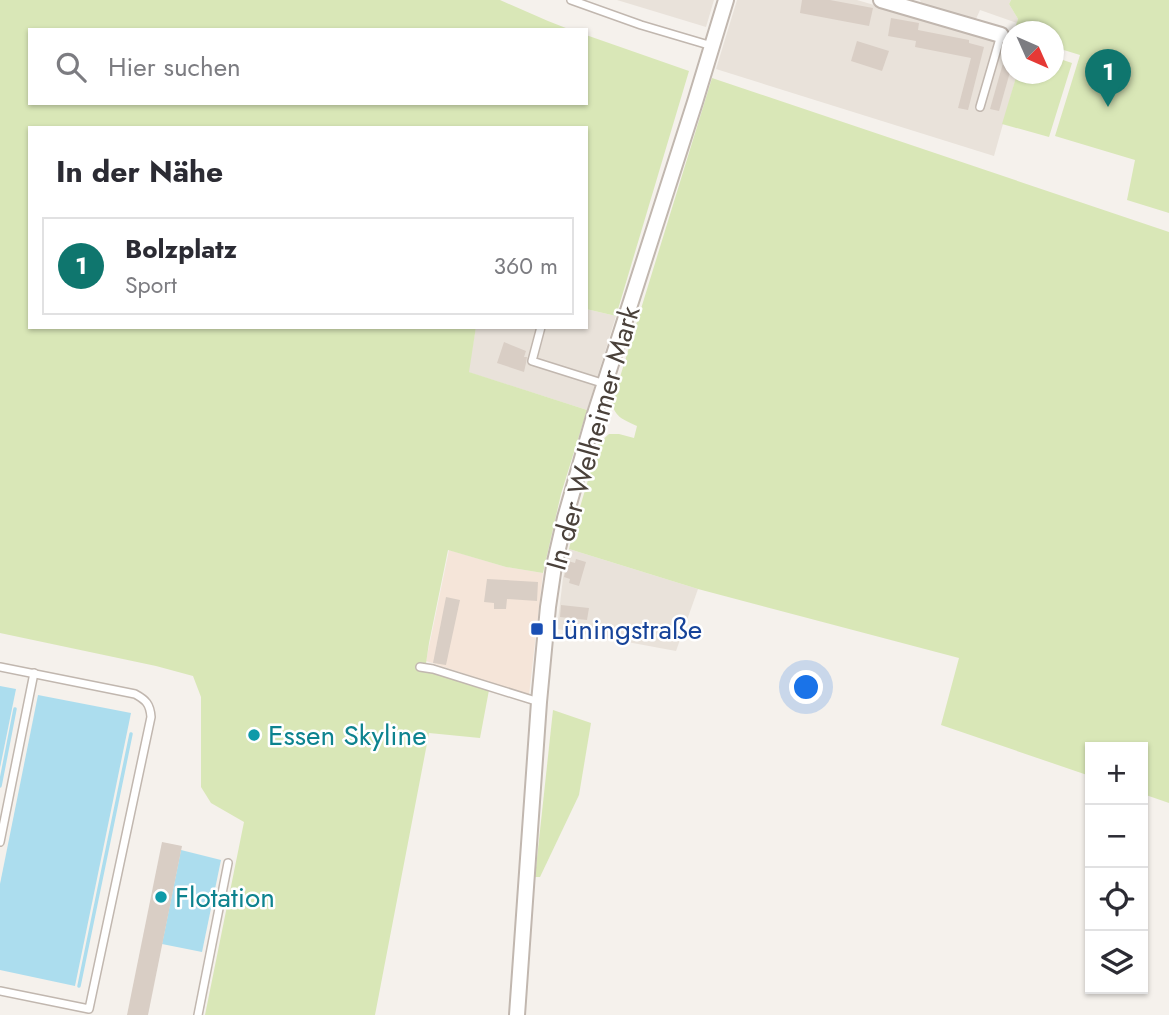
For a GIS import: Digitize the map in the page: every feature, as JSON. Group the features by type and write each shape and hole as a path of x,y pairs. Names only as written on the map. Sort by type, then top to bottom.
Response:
{"street":[{"name":"In der Welheimer Mark","path":"517,1015 539,702 554,566 565,518 605,384 726,0"},
{"path":"880,0 910,4 1001,35"}],"lane":[{"path":"570,0 712,47"},
{"path":"980,107 1001,35"},
{"path":"541,329 533,360 605,384"},
{"path":"0,667 135,694 145,699 150,706 151,717 89,1012 0,991"},
{"path":"420,667 539,702"},
{"path":"0,842 34,673"},
{"path":"198,1015 228,863"}],"shaded area":[{"path":"617,0 714,0 706,27"},
{"path":"737,0 857,0 1001,42 1001,84 1014,84 994,156 716,69"},
{"path":"920,0 1011,0 1009,4 1018,19 1011,21 980,10 973,20 921,3"},
{"path":"588,309 616,316 587,410 468,372 476,329 588,329"},
{"path":"569,549 698,589 676,651 557,629"},
{"path":"449,550 506,567 543,573 529,695 426,661"}],"green space":[{"path":"0,0 500,0 566,28 28,28 28,105 588,105 588,36 689,71 616,316 588,309 588,126 28,126 28,329 476,329 469,372 587,410 561,494 543,573 506,567 448,550 425,670 489,690 480,738 429,733 375,1015 205,1015 244,822 211,803 201,787 201,697 193,676 0,633"},
{"path":"1011,0 1169,0 1169,213 1127,200 1135,160 1055,136 1080,55 1064,50 1064,21 1017,21 1009,4"},
{"path":"1064,60 1072,63 1049,137 1002,124 1014,84 1064,84"},
{"path":"712,78 1169,232 1169,803 1148,796 1148,742 1085,742 1085,774 941,725 959,658 698,589 569,549 599,443 609,434 634,438 637,426 618,415 612,403"},
{"path":"553,710 591,723 579,795 540,877 535,877"}],"water":[{"path":"0,686 16,689 0,768"},
{"path":"38,695 131,713 75,986 0,970 0,884"},
{"path":"181,850 221,860 202,952 162,944"}],"building":[{"path":"802,0 830,0 873,8 869,26 800,13"},
{"path":"891,18 919,23 918,30 969,40 969,43 984,47 968,110 958,108 971,58 915,47 916,41 888,36"},
{"path":"857,41 889,51 882,71 851,61"},
{"path":"1001,70 1001,84 1007,84 999,111 990,109"},
{"path":"504,342 526,351 524,372 497,363"},
{"path":"576,559 586,562 579,586 569,583 570,579 564,577 568,561 575,563"},
{"path":"487,579 538,582 537,601 507,599 506,609 494,609 494,603 484,602"},
{"path":"446,597 460,600 446,665 433,663"},
{"path":"561,605 589,608 587,620 560,617"},
{"name":"Flotation","path":"162,842 182,846 148,1015 127,1015"}],"waterway":[{"path":"0,786 15,709"},
{"path":"79,986 131,734"}],"place":[{"name":"Bolzplatz","path":"1108,107"},
{"name":"Lüningstraße","path":"537,629"},
{"name":"Essen Skyline","path":"254,735"},
{"name":"Flotation","path":"161,897"}]}
